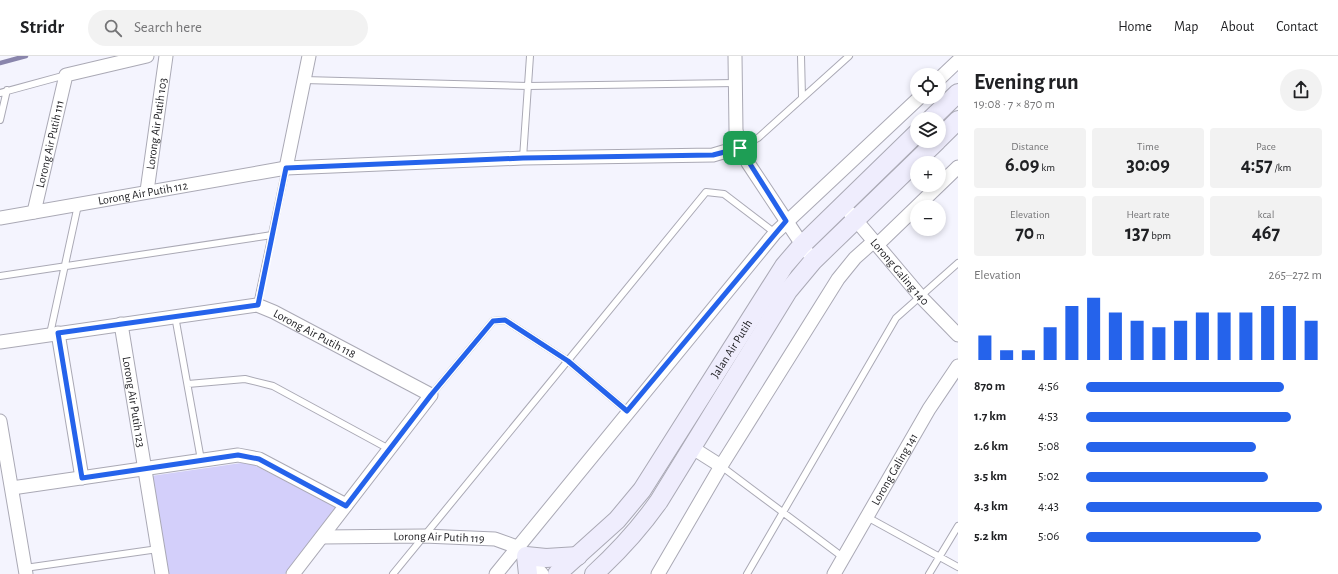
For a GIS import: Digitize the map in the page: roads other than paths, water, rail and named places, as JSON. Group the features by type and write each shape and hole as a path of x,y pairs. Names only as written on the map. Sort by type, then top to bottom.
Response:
{"street":[{"path":"66,75 147,56"},
{"name":"Lorong Air Putih 103","path":"148,191 166,56"},
{"path":"286,168 309,56"},
{"path":"735,56 736,130 740,148 813,261"},
{"path":"946,72 958,61"},
{"name":"Lorong Air Putih 111","path":"34,212 66,75"},
{"path":"939,112 958,93"},
{"path":"496,574 521,551 627,411 775,233 786,221 912,104"},
{"name":"Jalan Air Putih","path":"946,132 958,120"},
{"name":"Jalan Air Putih","path":"557,574 629,508 642,490 773,282 802,245 844,206 910,140"},
{"name":"Lorong Air Putih 112","path":"0,218 286,168 523,158 713,155 740,148"},
{"name":"Jalan Air Putih","path":"594,574 608,561 645,520 788,291 813,261 930,148"},
{"path":"658,574 722,466 838,279 855,258 876,243 958,167"},
{"name":"Lorong Galing 140","path":"844,206 921,297 958,335"},
{"name":"Lorong Air Putih 118","path":"0,342 258,305 431,395"},
{"name":"Lorong Air Putih 123","path":"121,324 162,574"},
{"path":"54,334 82,478"},
{"name":"Lorong Galing 141","path":"834,574 933,403 958,366"},
{"path":"293,574 431,395"},
{"path":"0,421 26,571"},
{"path":"691,447 722,466"},
{"path":"12,488 238,455 259,459 346,506"},
{"name":"Lorong Air Putih 119","path":"322,537 424,536 495,539 521,551 542,574"},
{"path":"521,551 546,558 578,556"},
{"path":"521,551 528,574"}],"lane":[{"path":"523,158 530,56"},
{"path":"801,56 802,97"},
{"path":"740,148 758,138 849,56"},
{"path":"0,93 66,75"},
{"path":"304,80 528,86 736,83"},
{"path":"0,120 7,90"},
{"path":"258,305 286,168"},
{"path":"393,574 706,192 724,194 775,233"},
{"path":"54,334 64,265 78,205"},
{"path":"0,276 64,265 272,235"},
{"path":"747,574 782,511 896,318 958,264"},
{"path":"175,316 201,460"},
{"path":"431,395 493,321 505,320 568,361 627,411"},
{"path":"188,384 245,379 273,386 390,450"},
{"path":"722,466 844,558"},
{"path":"867,517 958,567"},
{"path":"929,574 958,526"},
{"path":"26,571 158,549"}],"waterway":[{"path":"0,63 26,56"}]}
